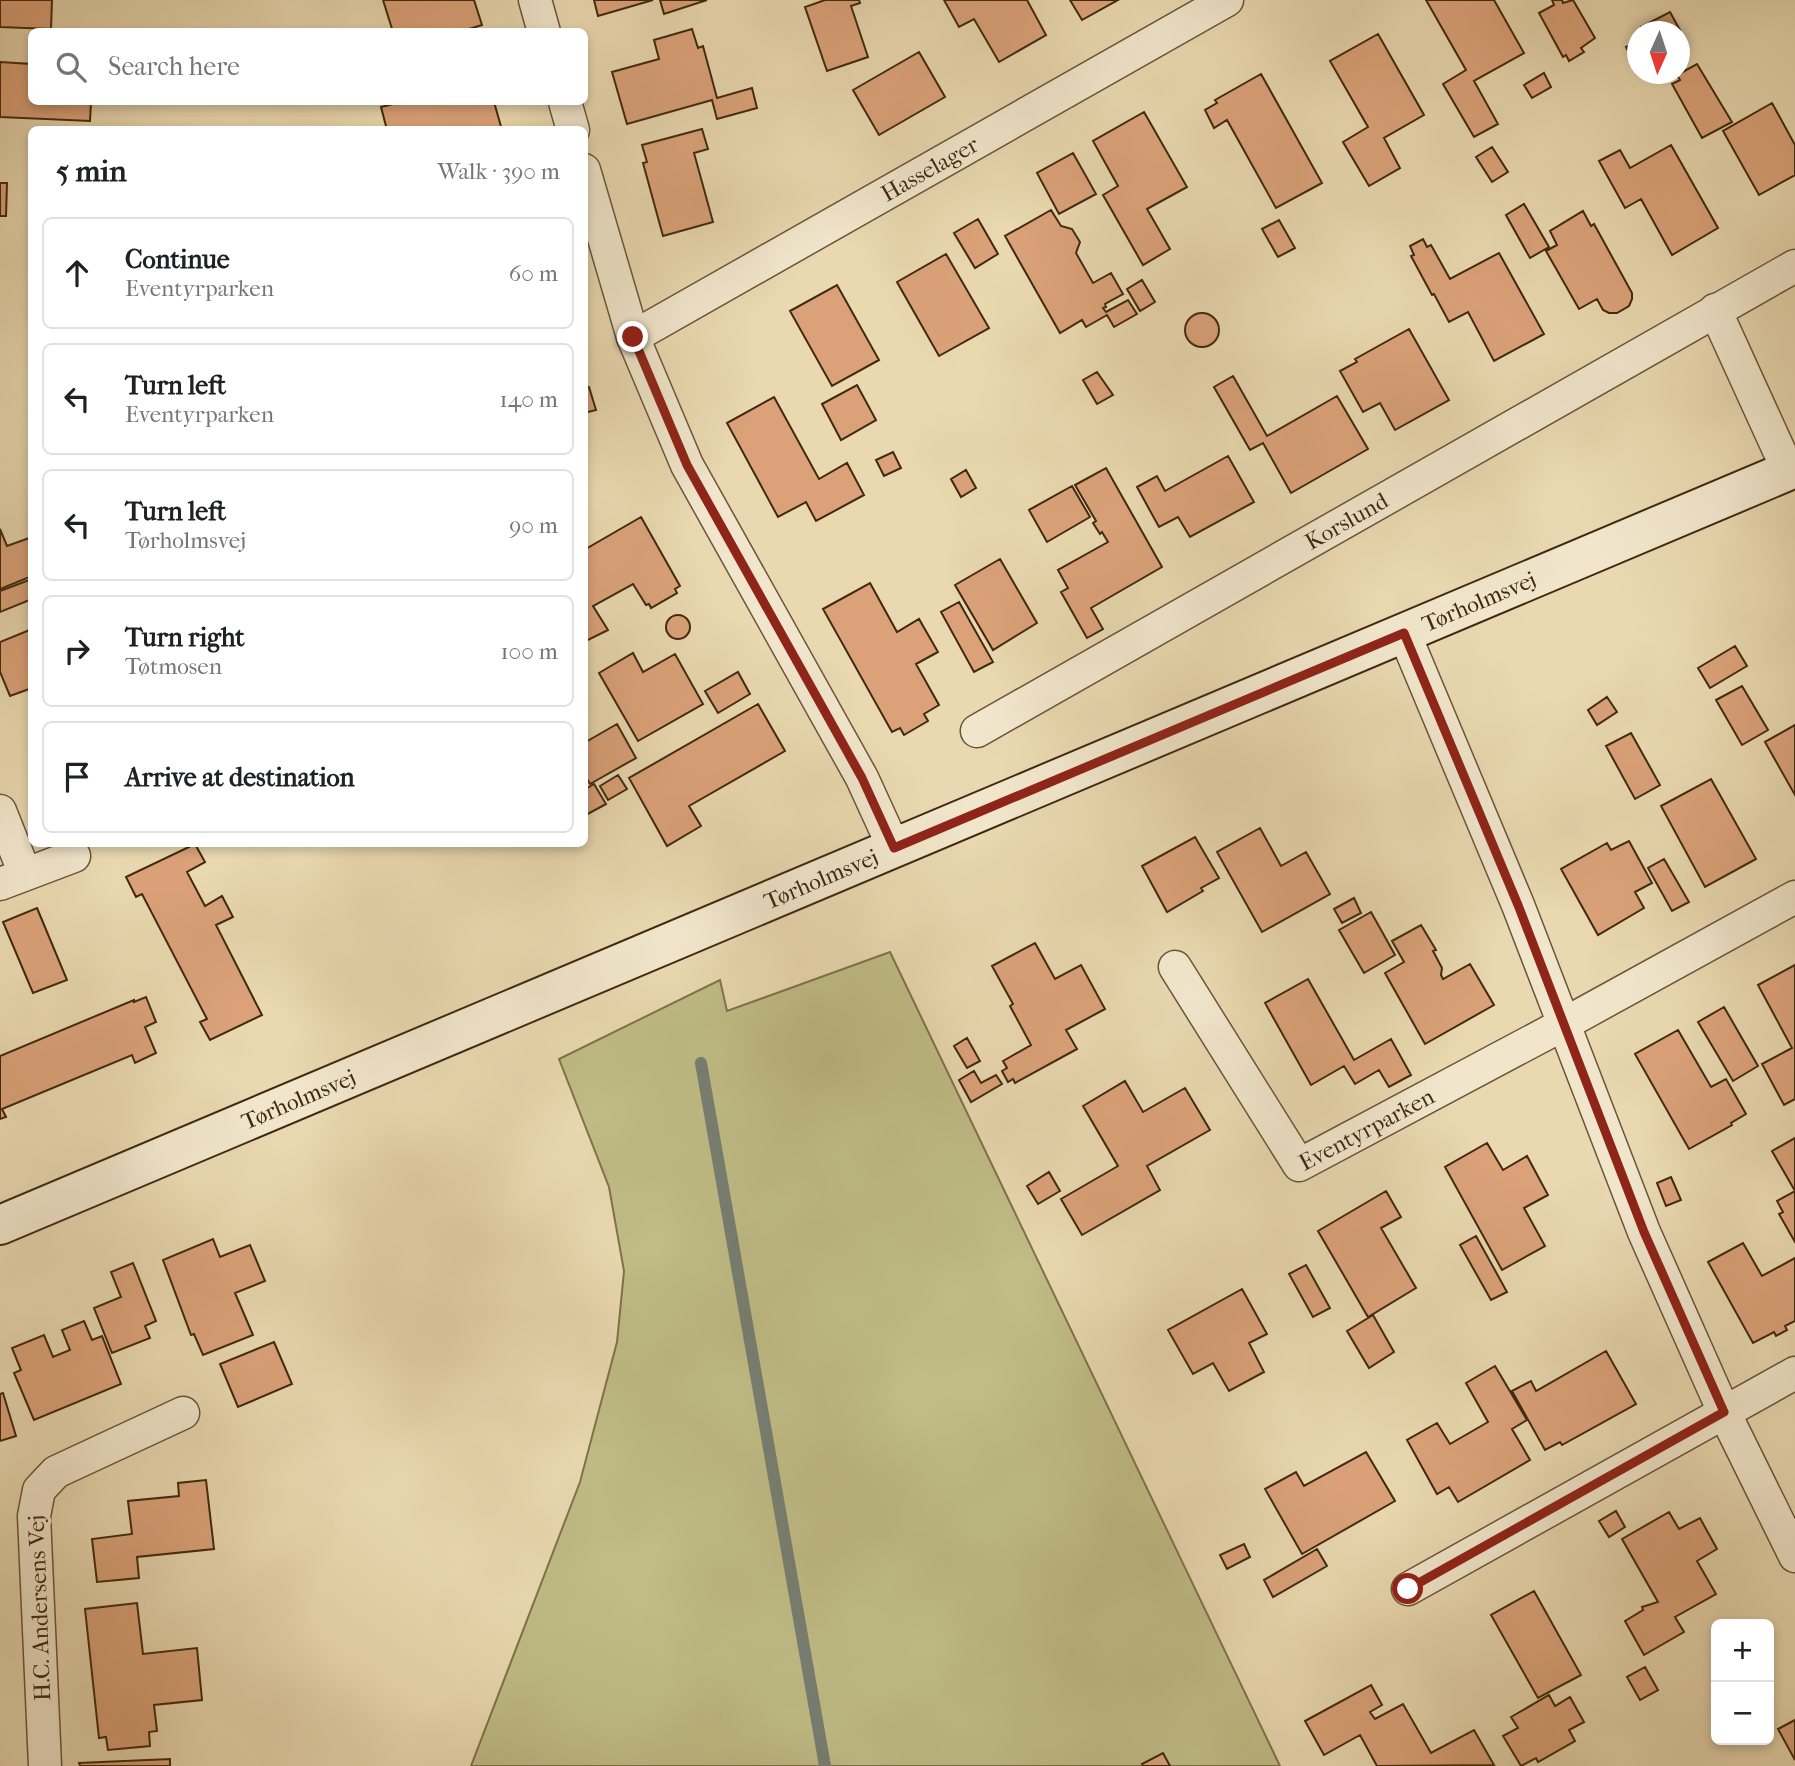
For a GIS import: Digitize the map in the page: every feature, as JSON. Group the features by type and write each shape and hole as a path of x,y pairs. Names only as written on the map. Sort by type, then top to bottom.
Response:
{"street":[{"path":"535,0 543,28"},
{"name":"Hasselager","path":"633,337 1227,0"},
{"path":"566,105 572,126"},
{"path":"588,184 633,337 687,465 862,778 894,848"},
{"name":"Korslund","path":"977,732 1795,266"},
{"path":"1716,310 1792,469"},
{"name":"Tørholmsvej","path":"0,1225 1792,469"},
{"path":"1404,633 1518,905 1644,1232 1724,1412 1795,1556"},
{"path":"0,811 13,879 74,856"},
{"name":"Eventyrparken","path":"1175,967 1299,1165 1795,897"},
{"path":"1408,1589 1795,1373"},
{"name":"H.C. Andersens Vej","path":"45,1766 34,1516 39,1490 56,1472 183,1413"}],"shaded area":[{"path":"890,952 1280,1766 471,1766 580,1482 617,1342 624,1271 609,1187 559,1059 720,980 727,1011"}],"building":[{"path":"0,0 52,0 51,28 0,27"},
{"path":"383,0 474,0 482,25 472,28 392,28"},
{"path":"594,0 653,0 598,16"},
{"path":"660,0 707,0 664,14"},
{"path":"825,0 859,0 860,3 851,6 868,57 827,71 805,7"},
{"path":"944,0 1027,0 1046,35 999,62 974,19 959,27"},
{"path":"1070,0 1118,0 1082,20"},
{"path":"1426,0 1494,0 1524,53 1474,81 1498,124 1474,137 1443,84 1466,70"},
{"path":"1552,0 1562,0 1563,3 1573,0 1595,38 1581,48 1584,52 1569,61 1566,55 1563,57 1539,13 1554,5"},
{"path":"1670,12 1675,21 1653,21"},
{"path":"692,29 698,48 703,46 717,98 752,88 757,108 717,119 712,100 627,124 612,72 659,59 654,40"},
{"path":"1378,34 1424,115 1384,138 1400,168 1369,186 1343,142 1368,127 1330,61"},
{"path":"919,52 945,97 879,135 853,90"},
{"path":"0,62 28,64 28,105 91,105 90,121 0,117"},
{"path":"1697,64 1732,122 1702,138 1672,84 1690,84 1690,68"},
{"path":"1544,73 1551,87 1532,98 1524,85"},
{"path":"1261,74 1322,183 1276,208 1227,120 1214,128 1205,110 1217,103 1215,100"},
{"path":"1772,103 1795,145 1795,175 1759,195 1723,131"},
{"path":"495,105 501,126 386,126 381,107"},
{"path":"1144,112 1187,187 1147,209 1170,249 1143,265 1103,195 1118,186 1093,141"},
{"path":"702,129 708,149 694,153 713,222 663,236 643,163 647,162 642,145"},
{"path":"1671,145 1718,228 1672,255 1641,199 1625,208 1599,161 1620,150 1630,168"},
{"path":"1492,147 1508,172 1492,182 1476,157"},
{"path":"1073,153 1096,194 1059,214 1037,173"},
{"path":"0,183 7,183 6,216 0,216"},
{"path":"1524,204 1549,247 1530,258 1506,215"},
{"path":"1051,210 1061,226 1072,229 1080,242 1076,253 1093,283 1111,273 1123,294 1105,304 1106,307 1103,308 1106,312 1128,300 1137,314 1114,327 1107,315 1086,327 1082,320 1060,333 1005,236"},
{"path":"1583,211 1591,226 1594,224 1632,293 1629,306 1617,313 1603,310 1597,299 1579,309 1546,251 1557,245 1550,231"},
{"path":"978,219 998,254 975,268 954,233"},
{"path":"1279,220 1295,248 1278,257 1262,229"},
{"path":"1423,239 1427,247 1431,245 1450,279 1499,253 1544,334 1494,361 1468,312 1449,322 1434,294 1432,295 1411,256 1414,255 1410,246"},
{"path":"946,254 989,328 939,356 897,282"},
{"path":"1142,280 1155,302 1140,311 1127,289"},
{"path":"837,285 879,360 832,386 790,311"},
{"path":"1202,313 1214,318 1219,330 1214,342 1202,347 1190,342 1185,330 1190,318"},
{"path":"1409,329 1449,400 1395,430 1380,403 1363,412 1340,371 1357,362 1355,359"},
{"path":"1097,372 1113,395 1097,404 1083,380"},
{"path":"1233,376 1267,436 1337,396 1368,449 1291,493 1263,443 1250,450 1214,387"},
{"path":"857,385 876,420 841,440 822,404"},
{"path":"588,387 596,410 588,412"},
{"path":"774,397 819,479 847,463 864,495 816,521 806,502 778,517 727,423"},
{"path":"893,452 901,468 884,476 876,460"},
{"path":"1228,456 1254,502 1190,537 1178,517 1159,527 1137,487 1157,476 1165,491"},
{"path":"1106,468 1162,567 1091,608 1103,629 1087,638 1061,592 1068,588 1058,570 1108,542 1093,523 1096,521 1075,485"},
{"path":"966,470 976,488 961,497 951,479"},
{"path":"1072,486 1090,517 1047,542 1029,510"},
{"path":"641,517 680,586 675,589 677,593 651,608 649,604 646,605 633,584 593,606 608,630 588,640 588,548"},
{"path":"0,529 7,546 28,538 28,578 0,589"},
{"path":"1000,559 1037,623 993,650 955,585"},
{"path":"28,580 28,601 0,612 0,591"},
{"path":"870,583 897,632 919,619 938,652 916,664 939,705 924,714 928,721 904,735 900,728 892,732 823,609"},
{"path":"959,602 993,662 974,672 941,612"},
{"path":"678,615 687,618 690,627 687,636 678,639 669,636 666,627 669,618"},
{"path":"28,631 28,689 10,696 0,672 0,642"},
{"path":"1735,646 1747,666 1710,688 1698,668"},
{"path":"633,653 643,672 675,654 703,704 638,741 599,673"},
{"path":"738,672 750,694 718,713 705,691"},
{"path":"1742,686 1768,730 1742,745 1716,700"},
{"path":"1607,697 1617,712 1597,725 1588,710"},
{"path":"758,704 785,751 689,806 701,826 667,846 629,778"},
{"path":"617,724 636,758 590,784 588,741"},
{"path":"1795,725 1795,795 1765,742"},
{"path":"1631,733 1660,785 1635,799 1606,746"},
{"path":"618,775 627,789 608,800 600,786"},
{"path":"1711,779 1756,859 1705,887 1661,806"},
{"path":"594,784 606,804 588,814 588,788"},
{"path":"1260,828 1281,866 1306,852 1330,894 1262,932 1217,852"},
{"path":"1195,837 1219,878 1201,888 1203,891 1167,912 1142,866"},
{"path":"1629,841 1652,883 1635,892 1644,908 1598,935 1561,869 1607,843 1611,850"},
{"path":"189,847 197,847 205,862 187,872 205,906 222,896 233,917 216,925 262,1015 210,1040 200,1022 207,1019 142,894 136,897 126,877"},
{"path":"1664,859 1689,902 1672,911 1648,868"},
{"path":"1354,898 1361,913 1342,923 1334,909"},
{"path":"37,908 67,980 33,993 3,922"},
{"path":"1371,912 1395,955 1364,973 1339,930"},
{"path":"1421,925 1436,950 1433,951 1442,968 1443,979 1470,964 1494,1005 1425,1044 1385,973 1404,962 1392,941"},
{"path":"1035,943 1055,979 1081,965 1105,1009 1066,1030 1077,1049 1015,1083 1013,1079 1008,1082 1002,1071 1007,1068 1003,1061 1031,1045 992,966"},
{"path":"1795,965 1795,1099 1784,1105 1762,1064 1792,1048 1758,985"},
{"path":"1308,979 1354,1060 1391,1039 1411,1075 1389,1087 1379,1070 1355,1084 1344,1066 1311,1085 1265,1003"},
{"path":"146,997 156,1022 145,1027 156,1053 135,1063 132,1055 2,1109 6,1117 0,1119 0,1056"},
{"path":"1724,1007 1758,1066 1733,1081 1698,1022"},
{"path":"1678,1030 1711,1087 1726,1079 1746,1114 1689,1149 1635,1054"},
{"path":"967,1038 980,1061 967,1068 954,1046"},
{"path":"974,1071 981,1083 996,1075 1002,1084 971,1102 959,1080"},
{"path":"1125,1081 1143,1112 1185,1088 1210,1130 1147,1166 1160,1190 1082,1235 1061,1199 1118,1166 1083,1106"},
{"path":"1795,1138 1795,1191 1772,1151"},
{"path":"1487,1143 1503,1170 1527,1156 1548,1195 1524,1208 1545,1246 1502,1270 1445,1167"},
{"path":"1049,1172 1060,1191 1038,1204 1027,1186"},
{"path":"1671,1177 1681,1200 1666,1206 1657,1183"},
{"path":"1386,1191 1401,1217 1381,1228 1416,1288 1368,1317 1318,1231"},
{"path":"1795,1191 1795,1242 1779,1214 1783,1212 1777,1201"},
{"path":"1476,1236 1507,1292 1491,1300 1460,1245"},
{"path":"213,1239 220,1257 250,1245 265,1281 235,1293 253,1335 203,1355 194,1334 191,1335 163,1260"},
{"path":"1743,1243 1762,1276 1795,1258 1795,1321 1785,1326 1787,1330 1776,1336 1774,1332 1753,1343 1708,1262"},
{"path":"133,1263 156,1321 145,1326 150,1338 112,1353 94,1308 121,1297 111,1272"},
{"path":"1306,1265 1330,1308 1313,1317 1289,1274"},
{"path":"1242,1289 1267,1334 1249,1343 1264,1372 1229,1391 1213,1363 1193,1374 1168,1330"},
{"path":"1373,1315 1394,1352 1369,1368 1347,1331"},
{"path":"84,1321 92,1340 102,1336 121,1384 34,1420 14,1373 21,1370 12,1348 44,1335 53,1357 70,1350 62,1330"},
{"path":"274,1342 292,1384 238,1407 220,1364"},
{"path":"1606,1351 1636,1404 1562,1445 1560,1442 1545,1450 1512,1391 1531,1381 1536,1391"},
{"path":"1495,1366 1527,1420 1512,1429 1530,1460 1458,1502 1449,1487 1437,1494 1407,1440 1437,1423 1450,1444 1488,1422 1466,1383"},
{"path":"3,1393 16,1436 0,1441 0,1394"},
{"path":"1366,1452 1395,1501 1302,1554 1265,1489 1296,1472 1304,1486"},
{"path":"206,1480 214,1549 137,1557 139,1578 97,1582 92,1539 132,1534 128,1501 179,1496 178,1483"},
{"path":"1616,1511 1625,1527 1609,1537 1599,1521"},
{"path":"1669,1512 1679,1529 1700,1518 1717,1549 1697,1561 1716,1594 1675,1617 1684,1632 1644,1655 1625,1621 1643,1610 1642,1607 1658,1602 1622,1539"},
{"path":"1244,1544 1250,1557 1227,1569 1220,1555"},
{"path":"1317,1549 1327,1566 1273,1597 1264,1580"},
{"path":"1534,1591 1581,1675 1538,1698 1491,1615"},
{"path":"137,1603 143,1654 197,1648 202,1700 154,1705 157,1731 149,1732 150,1746 108,1750 106,1737 99,1738 85,1609"},
{"path":"1645,1667 1658,1690 1640,1700 1627,1677"},
{"path":"1371,1685 1382,1705 1370,1712 1375,1719 1403,1704 1431,1753 1474,1730 1494,1765 1377,1766 1360,1735 1324,1755 1305,1721"},
{"path":"1549,1695 1555,1706 1570,1697 1584,1722 1569,1730 1575,1741 1538,1762 1536,1758 1521,1766 1503,1736 1518,1728 1511,1717"},
{"path":"1795,1720 1795,1760 1778,1729"},
{"path":"1163,1753 1170,1766 1143,1766 1142,1764"},
{"path":"170,1759 170,1766 80,1766 79,1763"}],"waterway":[{"path":"701,1063 825,1766"}],"route":[{"path":"633,337 687,465 862,778 894,848 1404,633 1518,905 1644,1232 1724,1412 1408,1589"}]}
